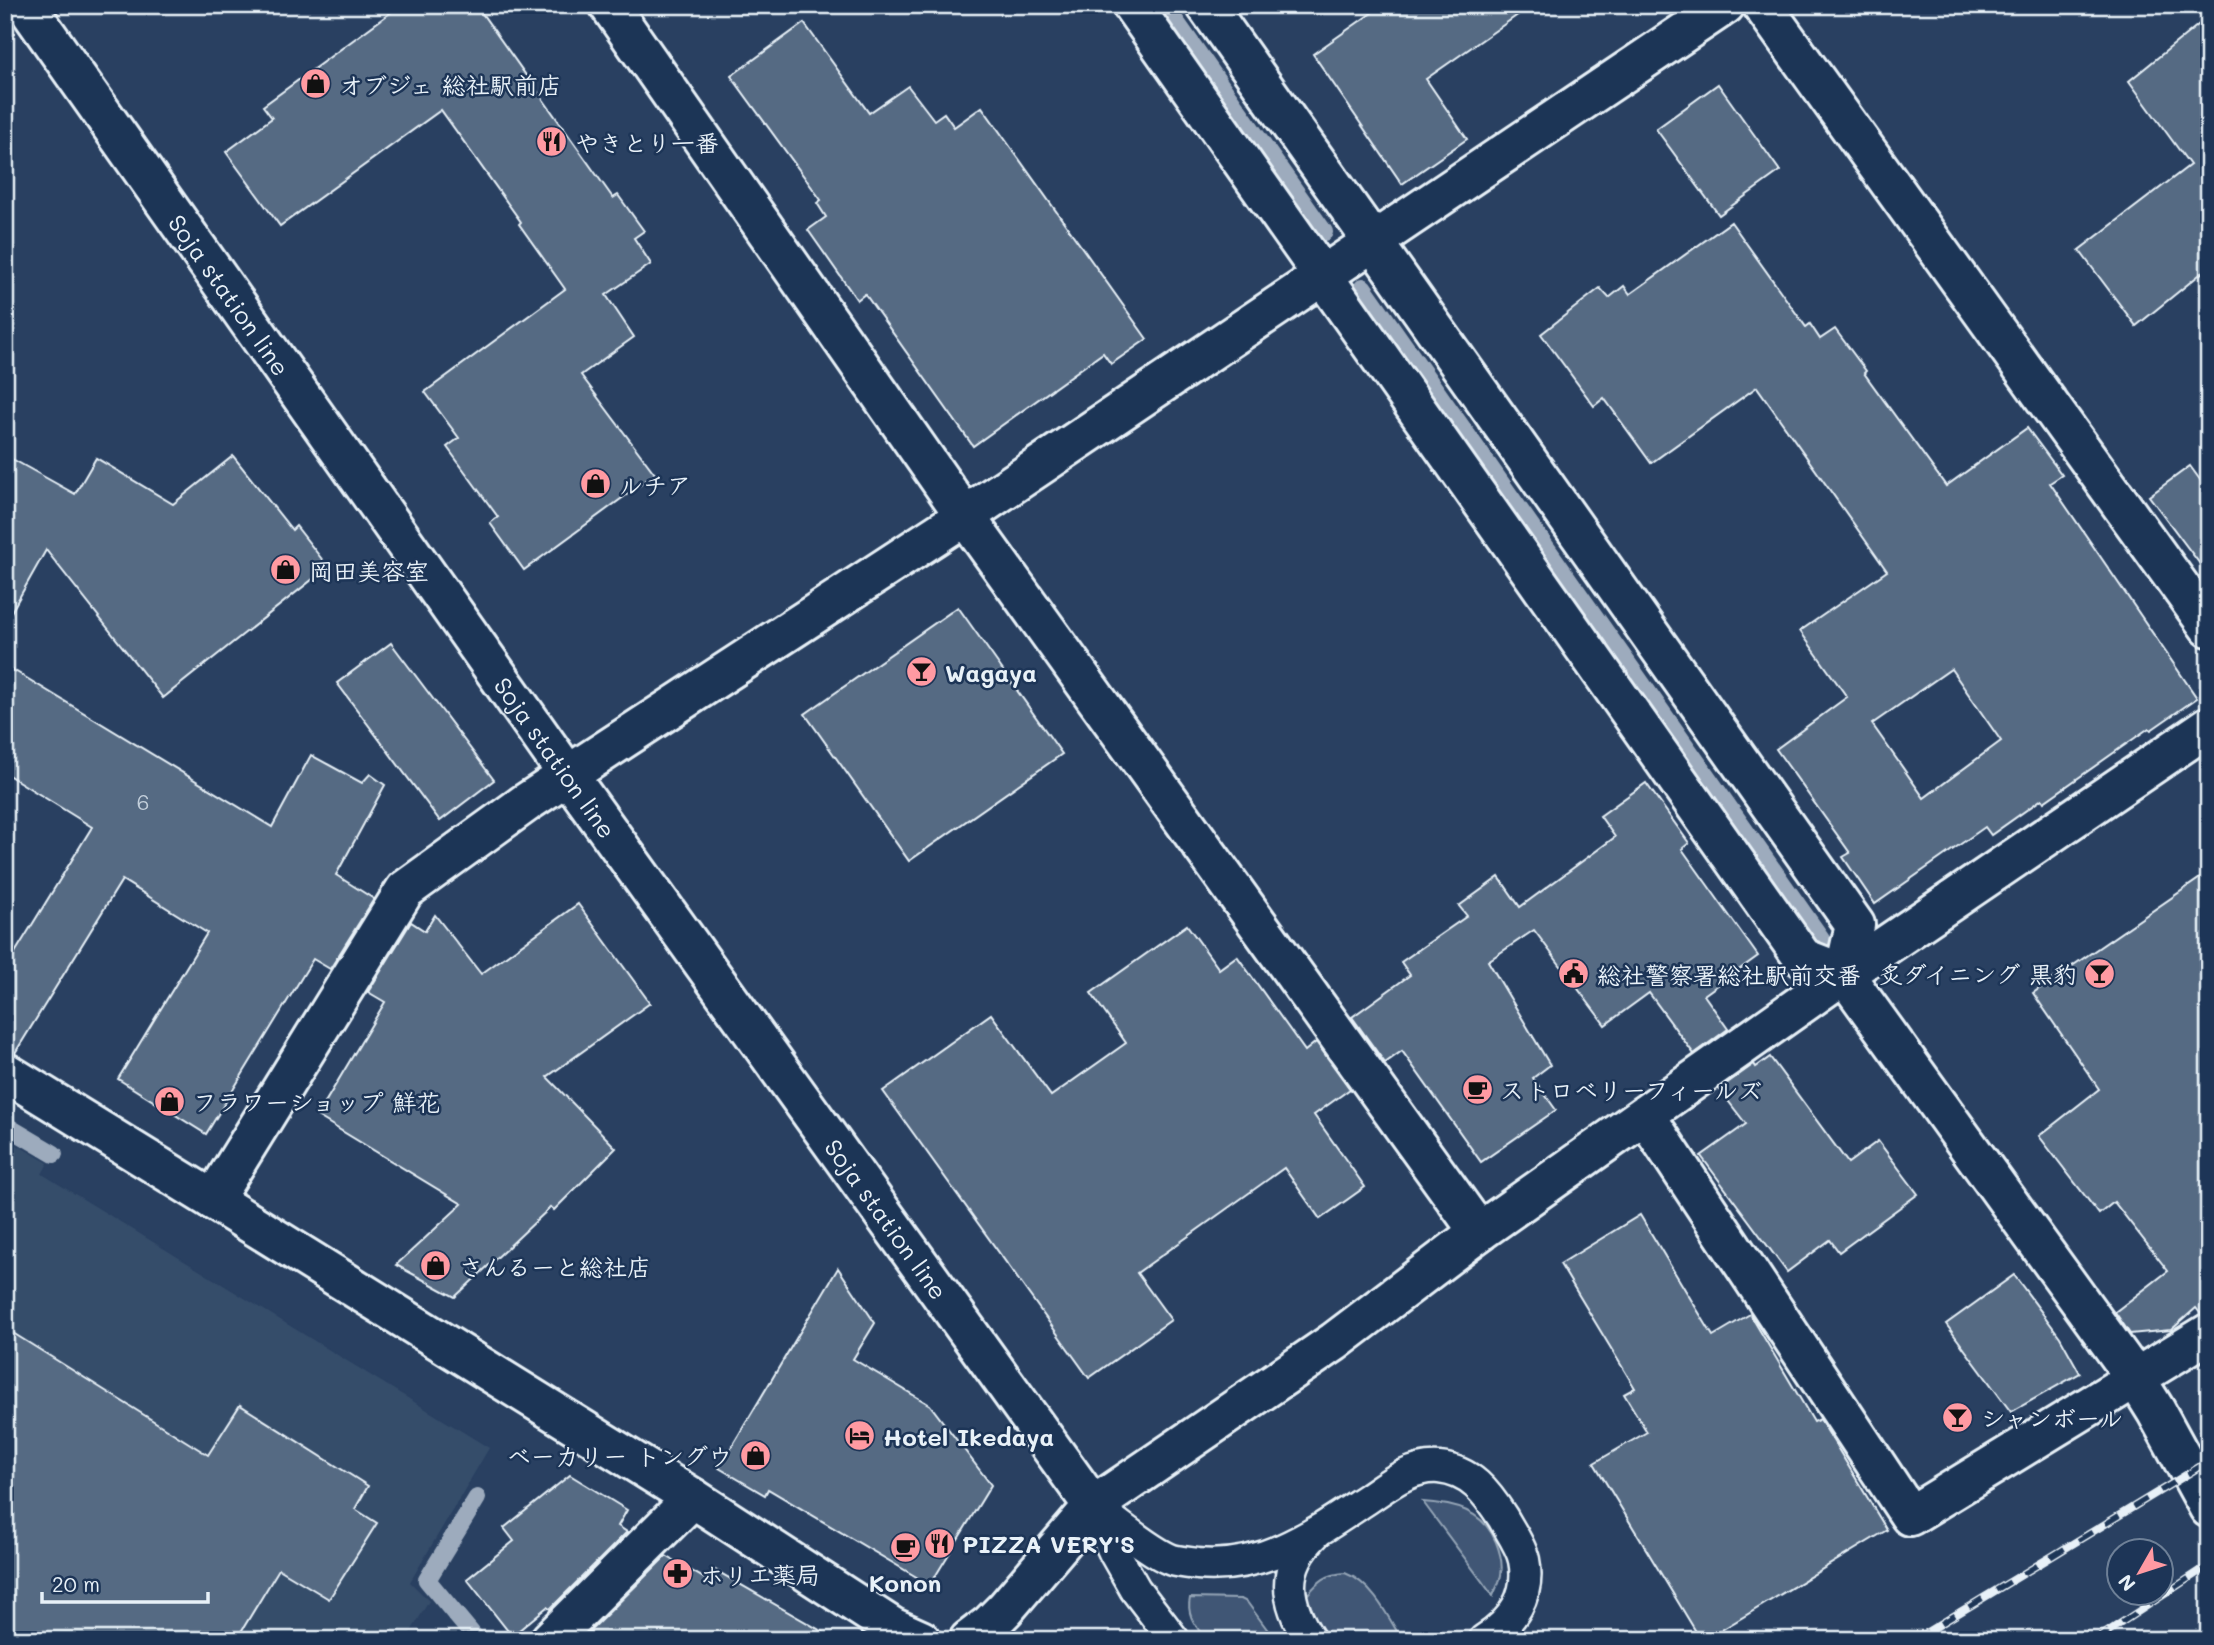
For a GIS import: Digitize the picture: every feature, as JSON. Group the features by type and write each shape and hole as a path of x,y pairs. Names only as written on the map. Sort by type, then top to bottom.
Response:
{"street":[{"name":"Soja station line","path":"26,5 568,775 1093,1506"},
{"path":"609,5 965,516 1479,1232"},
{"path":"1132,5 1803,958 1844,974 2136,1379 2209,1508"},
{"path":"1206,5 1855,925 1844,974"},
{"path":"213,1200 405,890 527,802 965,516 1725,5"},
{"path":"1762,5 2209,627"},
{"path":"969,1640 1005,1609 1093,1506 1334,1342 1479,1232 1844,974 2209,726"},
{"path":"5,1072 693,1498 892,1627 921,1640"},
{"path":"1645,1115 1910,1516 2209,1333"},
{"path":"550,1640 693,1498"}],"lane":[{"path":"1093,1506 1173,1560 1229,1565 1260,1559 1318,1532 1409,1473 1437,1468 1450,1470 1474,1481 1484,1489 1524,1560 1525,1583 1520,1605 1507,1623 1484,1640"},
{"path":"1093,1506 1135,1589 1174,1640"},
{"path":"1310,1640 1293,1612 1289,1590 1291,1572 1302,1547 1318,1532"}],"shaded area":[{"path":"5,1138 48,1163 42,1174 489,1448 410,1582 429,1601 406,1640 5,1640"},
{"path":"1423,1502 1466,1511 1490,1531 1499,1550 1502,1567 1493,1596"},
{"path":"1345,1573 1371,1592 1402,1640 1319,1640 1312,1628 1307,1595 1323,1579"},
{"path":"1190,1598 1241,1599 1247,1602 1275,1640 1206,1640 1191,1616"}],"building":[{"path":"401,5 476,5 613,198 618,195 644,231 634,238 651,264 606,295 634,337 581,375 655,474 524,570 490,523 498,517 447,447 459,438 425,392 565,289 519,224 521,222 441,110 280,226 226,152 272,118 263,106"},
{"path":"1383,5 1532,5 1426,79 1467,139 1402,184 1313,54"},
{"path":"2209,16 2209,267 2136,326 2079,250 2190,165 2129,81"},
{"path":"804,23 869,113 908,86 934,120 944,113 954,127 982,107 1147,339 1111,364 1103,353 973,446 865,294 857,300 808,230 826,217 817,203 821,200 731,76"},
{"path":"1718,84 1780,171 1719,215 1656,129"},
{"path":"1731,222 1806,327 1810,324 1820,339 1835,329 1946,486 2027,428 2062,475 2050,483 2197,698 1991,835 1985,827 1875,904 1843,857 1850,853 1776,749 1847,697 1800,631 1887,571 1757,387 1651,463 1604,398 1594,406 1541,334 1600,288 1609,298 1624,286 1630,294","holes":["1951,669 2001,741 1924,798 1872,724"]},
{"path":"5,455 75,494 96,458 173,504 233,456 292,530 296,526 328,567 163,698 46,550 5,623"},
{"path":"2190,466 2209,492 2209,576 2149,496"},
{"path":"958,607 1062,754 909,861 805,714"},
{"path":"391,643 494,780 440,821 337,683"},
{"path":"5,665 272,827 311,755 362,783 370,774 385,785 336,875 374,899 330,969 313,959 206,1134 118,1079 207,933 122,880 15,1053 5,1050 5,969 92,827 5,773"},
{"path":"1646,783 1689,843 1682,849 1758,956 1704,995 1728,1029 1694,1054 1649,993 1605,1025 1534,930 1488,961 1550,1065 1533,1078 1556,1110 1481,1162 1402,1051 1385,1063 1352,1017 1410,975 1401,962 1467,916 1459,906 1499,877 1520,907 1615,837 1600,816"},
{"path":"2209,872 2209,1311 2200,1313 2196,1308 2171,1330 2130,1334 2115,1312 2168,1271 2114,1202 2099,1214 2039,1136 2099,1089 2033,993"},
{"path":"578,904 650,1003 547,1077 616,1148 554,1210 551,1207 455,1297 396,1265 462,1204 317,1116 385,1002 368,992 411,922 425,931 435,915 481,974"},
{"path":"1187,925 1219,969 1237,956 1305,1051 1316,1042 1350,1089 1314,1115 1365,1187 1320,1219 1284,1168 1137,1273 1171,1320 1089,1378 883,1091 991,1014 1051,1096 1126,1043 1091,993"},
{"path":"1770,1057 1848,1163 1878,1141 1918,1194 1839,1252 1830,1240 1787,1272 1701,1156 1746,1124 1719,1089 1754,1064 1756,1067"},
{"path":"1640,1215 1713,1336 1750,1314 1814,1422 1820,1419 1887,1530 1705,1640 1701,1640 1594,1463 1647,1432 1624,1394 1635,1388 1560,1264"},
{"path":"838,1268 875,1323 853,1359 930,1405 991,1485 930,1585 768,1489 765,1495 719,1468"},
{"path":"2014,1275 2060,1337 2080,1373 2011,1412 1946,1324"},
{"path":"5,1328 208,1455 240,1405 368,1486 355,1509 377,1523 329,1599 279,1569 236,1640 5,1640"},
{"path":"570,1475 627,1510 618,1526 627,1532 550,1609 547,1607 512,1636 467,1579 514,1541 504,1528"},
{"path":"666,1556 709,1581 715,1570 837,1640 602,1640 589,1632"}],"waterway":[{"path":"1164,5 1324,232"},
{"path":"1363,287 1822,940"},
{"path":"5,1125 54,1154"},
{"path":"477,1498 427,1580 477,1640"}],"railway":[{"path":"1914,1640 2209,1461"},
{"path":"2095,1640 2209,1565"}],"place":[{"name":"オブジェ 総社駅前店","path":"316,84"},
{"name":"やきとり一番","path":"552,142"},
{"name":"ルチア","path":"596,484"},
{"name":"岡田美容室","path":"286,570"},
{"name":"Wagaya","path":"922,672"},
{"name":"炙ダイニング 黒豹","path":"2100,973"},
{"name":"総社警察署総社駅前交番","path":"1574,974"},
{"name":"ストロベリーフィールズ","path":"1477,1089"},
{"name":"フラワーショップ 鮮花","path":"170,1101"},
{"name":"さんるーと総社店","path":"436,1266"},
{"name":"シャンボール","path":"1958,1417"},
{"name":"Hotel Ikedaya","path":"860,1436"},
{"name":"ベーカリー トングウ","path":"755,1455"},
{"name":"PIZZA VERY'S","path":"939,1543"},
{"name":"Konon","path":"905,1548"},
{"name":"ホリエ薬局","path":"677,1574"}]}
